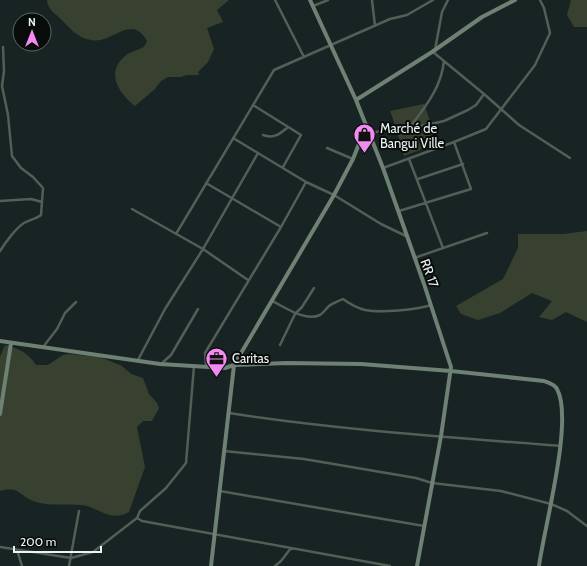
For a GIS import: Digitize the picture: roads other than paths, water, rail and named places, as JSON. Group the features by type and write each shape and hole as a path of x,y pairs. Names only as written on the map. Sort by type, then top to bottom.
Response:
{"street":[{"path":"275,0 304,57"},
{"name":"RR 17","path":"310,0 356,100 383,168 451,371 441,436 417,566"},
{"path":"313,6 328,0"},
{"path":"372,0 375,26"},
{"path":"176,234 274,70 390,19 406,15 433,0"},
{"path":"433,51 442,12 448,0"},
{"path":"356,100 433,51 482,17 515,0"},
{"path":"383,168 486,130 535,65 550,33 544,8 540,0"},
{"path":"0,251 20,226 41,215 43,188 33,177 21,168 12,156 8,115 2,86 4,70 3,47"},
{"path":"433,51 519,125 570,158"},
{"path":"410,127 436,92 443,73 444,61"},
{"path":"369,133 427,125 444,120 476,105 484,94"},
{"path":"253,105 301,135 283,167"},
{"path":"211,566 234,365 334,195 353,159 366,126"},
{"path":"263,135 269,137 276,136 288,127"},
{"path":"234,138 306,182 334,195 381,224 406,236"},
{"path":"398,212 471,189 454,142"},
{"path":"327,148 353,159"},
{"path":"138,360 165,310 203,249 258,153"},
{"path":"409,159 443,248"},
{"path":"418,180 463,164"},
{"path":"206,367 205,353 281,228 306,182"},
{"path":"206,183 281,228"},
{"path":"0,201 8,202 31,199 42,202"},
{"path":"132,209 203,249 248,280"},
{"path":"414,258 487,232"},
{"path":"280,345 295,314 302,307 314,288"},
{"path":"272,300 289,308 295,314 305,316 319,315 330,305 344,299 353,306 364,310 375,311 423,307 430,305"},
{"path":"43,347 57,329 66,313 76,302"},
{"path":"160,364 171,355 198,309"},
{"path":"0,341 160,364 225,368 234,365 286,363 361,364 451,371 544,381 556,387 560,397 562,409 561,446 538,566"},
{"path":"0,414 11,343"},
{"path":"0,547 71,558 93,552 137,518 140,512 166,488 186,463 194,366"},
{"path":"229,413 268,419 343,427 561,446"},
{"path":"224,451 304,459 416,478 432,483 501,491 551,504 567,512 587,526"},
{"path":"220,491 425,526"},
{"path":"70,566 79,511"},
{"path":"137,518 142,521 390,566"},
{"path":"274,566 281,561 291,548"},
{"path":"17,550 22,566"}],"place":[{"name":"Marché de Bangui Ville","path":"365,154"},
{"name":"Caritas","path":"217,378"}]}
